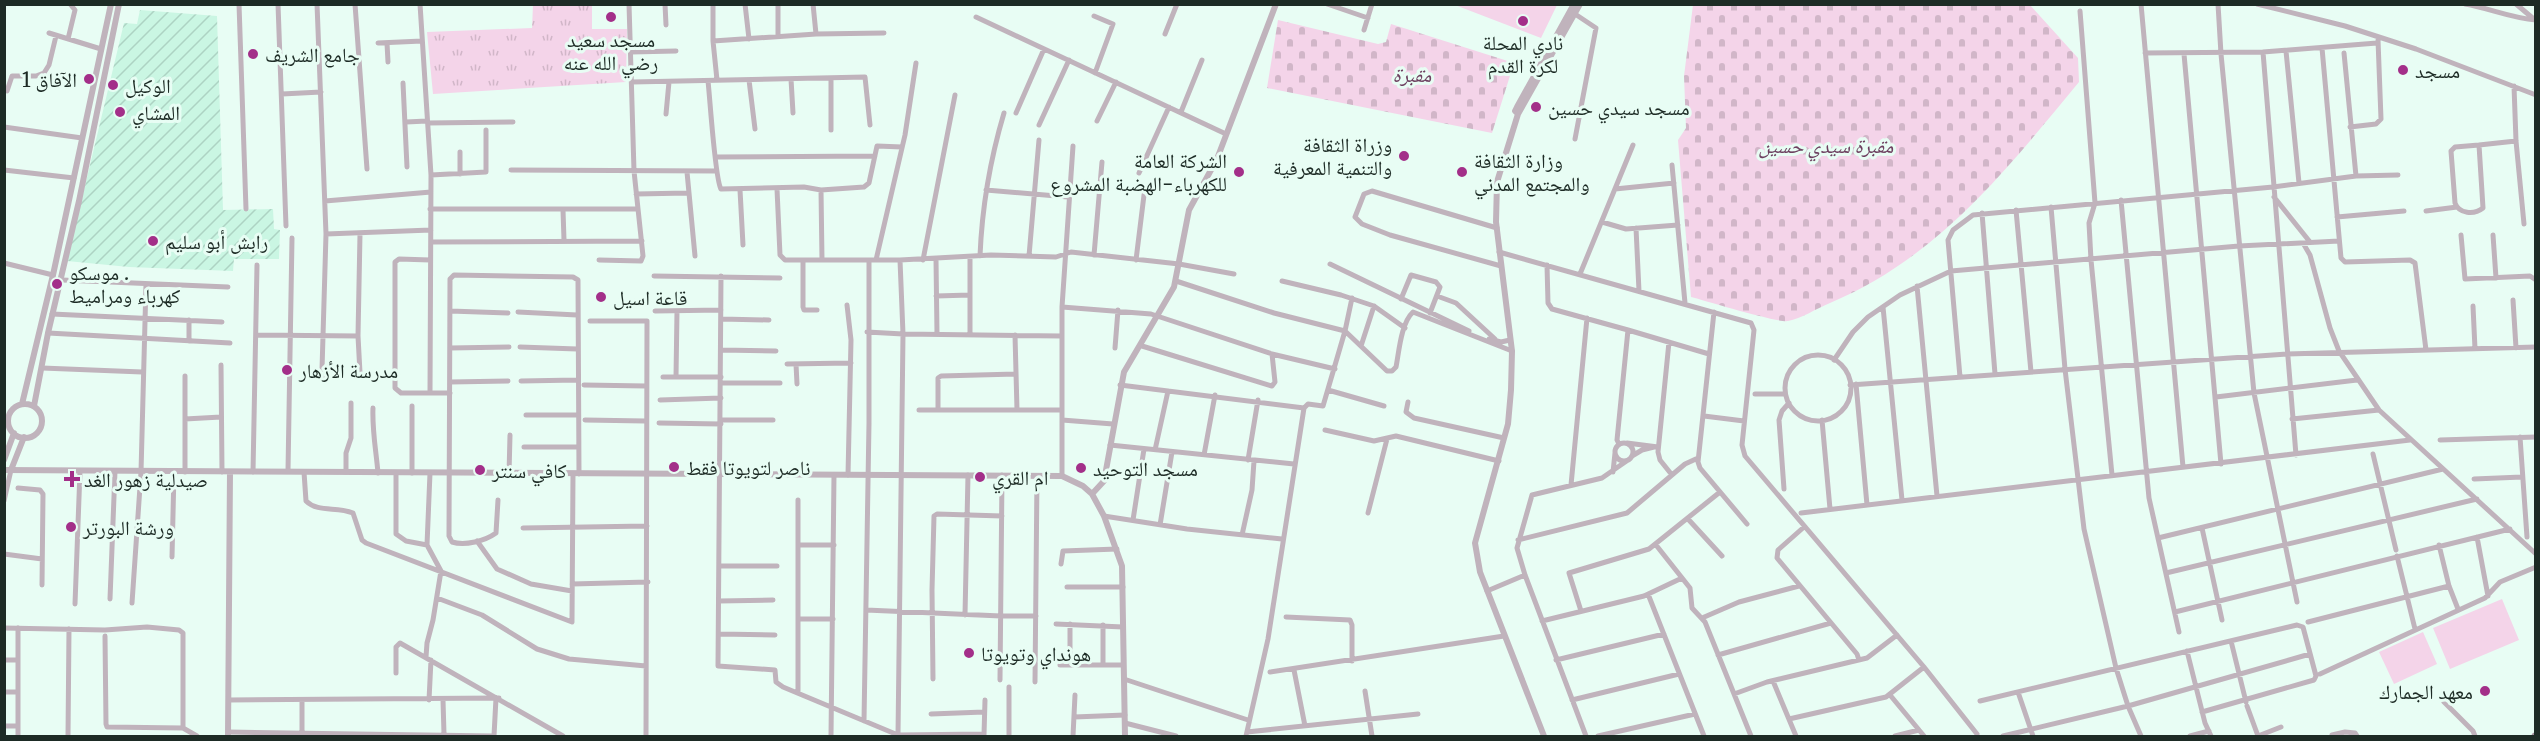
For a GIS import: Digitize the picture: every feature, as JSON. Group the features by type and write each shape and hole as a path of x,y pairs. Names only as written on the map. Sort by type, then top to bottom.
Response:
{"street":[{"path":"68,39 75,10 70,4"},
{"path":"22,404 34,406 40,414 42,423 38,432 24,437 14,433 9,424 10,414 22,404 53,275 111,4"},
{"path":"34,406 119,4"},
{"path":"239,4 246,209"},
{"path":"278,4 286,226"},
{"path":"317,4 326,234 323,376 325,379"},
{"path":"355,4 367,169"},
{"path":"420,4 431,175 430,393"},
{"path":"599,260 641,261 643,256 634,171 629,4"},
{"path":"665,4 666,25"},
{"path":"713,4 713,41 717,80"},
{"path":"746,4 749,39"},
{"path":"778,4 778,36"},
{"path":"813,4 816,34"},
{"path":"1165,34 1178,4"},
{"path":"1327,4 1368,18"},
{"path":"1364,30 1372,4"},
{"path":"1518,114 1515,111 1517,107 1574,4"},
{"path":"1544,736 1487,591 1476,557 1475,543 1510,410 1512,351 1499,252 1497,182 1518,114 1580,4"},
{"path":"2141,4 2183,467"},
{"path":"2218,4 2249,356 2254,393 2297,603"},
{"path":"2257,4 2338,24 2378,41 2416,49 2535,95"},
{"path":"2465,4 2509,16 2535,20"},
{"path":"2516,4 2535,20"},
{"path":"1123,377 1176,281 1189,210 1214,165 1274,5"},
{"path":"2080,11 2095,203 2089,223 2091,260 2112,475"},
{"path":"1575,14 1596,28 1575,139"},
{"path":"1094,16 1113,24 1095,73"},
{"path":"976,17 1226,134"},
{"path":"48,33 102,49"},
{"path":"713,41 816,34 884,33"},
{"path":"7,91 12,76 36,76 44,73 49,65 56,36"},
{"path":"378,43 422,41"},
{"path":"2145,53 2221,54 2286,51 2378,41"},
{"path":"2350,127 2376,124 2382,117 2378,41"},
{"path":"387,43 388,62"},
{"path":"2322,48 2341,258 2345,262 2410,260 2415,263 2426,350"},
{"path":"1016,113 1044,49"},
{"path":"631,52 676,51"},
{"path":"2286,51 2299,183"},
{"path":"2263,52 2296,455"},
{"path":"2344,53 2356,176"},
{"path":"2184,54 2221,464"},
{"path":"1039,125 1069,60"},
{"path":"1181,112 1202,60"},
{"path":"876,260 902,147 916,63"},
{"path":"632,82 866,77 870,125"},
{"path":"831,78 831,130"},
{"path":"791,79 793,113"},
{"path":"749,80 754,129"},
{"path":"708,81 716,171 721,189 804,187 821,190 864,187 869,183 877,146 902,147"},
{"path":"666,114 669,82"},
{"path":"1096,121 1116,82"},
{"path":"403,83 407,167"},
{"path":"2514,86 2516,141 2524,224"},
{"path":"282,94 321,92"},
{"path":"923,260 955,95"},
{"path":"1139,173 1169,107"},
{"path":"980,256 991,155 1004,113"},
{"path":"406,122 513,122"},
{"path":"4,127 82,138"},
{"path":"431,175 483,173 487,170 486,130"},
{"path":"1029,256 1039,140"},
{"path":"2457,207 2451,152 2455,147 2516,141"},
{"path":"1580,274 1634,145"},
{"path":"2426,211 2457,207 2466,212 2480,211 2483,208 2479,145"},
{"path":"1062,476 1061,336 1064,256 1073,146"},
{"path":"460,152 460,174"},
{"path":"716,157 874,156"},
{"path":"1094,255 1102,162"},
{"path":"1672,165 1685,303"},
{"path":"4,170 74,178"},
{"path":"511,170 716,171"},
{"path":"687,172 695,256"},
{"path":"1621,175 1625,183 1633,186"},
{"path":"1960,377 1948,243 1950,234 1968,217 1982,213 2273,187 2356,176 2398,175"},
{"path":"1615,189 1674,183"},
{"path":"1136,260 1145,187"},
{"path":"777,189 780,255 785,260 923,260 980,256 1064,256 1071,252 1179,264 1234,274"},
{"path":"740,190 743,245"},
{"path":"821,190 822,260"},
{"path":"986,190 1068,197"},
{"path":"1497,228 1372,191 1364,194 1355,217 1362,224 1390,234 1501,266"},
{"path":"325,201 431,192"},
{"path":"636,194 688,193"},
{"path":"2273,196 2306,243 2330,328 2339,351 2357,380 2379,410 2535,554"},
{"path":"2121,200 2149,498 2179,632"},
{"path":"2051,207 2065,369 2084,529 2116,668 2128,706 2141,736"},
{"path":"430,209 638,209"},
{"path":"563,210 564,240"},
{"path":"2016,210 2031,372"},
{"path":"2337,217 2404,210"},
{"path":"1982,213 1995,374"},
{"path":"1602,222 1621,228 1678,225"},
{"path":"1636,228 1640,291"},
{"path":"326,234 431,230"},
{"path":"360,234 358,336 360,373"},
{"path":"2461,235 2464,278 2469,280 2530,276 2535,279"},
{"path":"2493,235 2496,279"},
{"path":"288,471 292,238"},
{"path":"431,242 642,241"},
{"path":"1834,360 1859,325 1917,286 1951,272 2239,246 2339,241"},
{"path":"1499,252 1748,321 1754,326 1742,448 1745,456 1924,667 1977,734"},
{"path":"970,258 970,334"},
{"path":"430,260 399,259 394,262 395,388 398,392 450,393"},
{"path":"936,259 937,334"},
{"path":"803,260 803,307 804,310 817,310"},
{"path":"864,721 869,260"},
{"path":"898,735 903,334 900,260"},
{"path":"4,263 53,275"},
{"path":"1330,264 1430,313 1497,341 1510,340"},
{"path":"1546,265 1550,307 1709,354"},
{"path":"253,472 257,266"},
{"path":"304,472 305,498 311,506 350,512 356,520 362,540 366,543 572,622 571,528 578,447 578,280 573,277 454,274 450,279 448,474 449,536 452,542 458,544 477,541 496,533 498,500"},
{"path":"1401,299 1411,275 1439,284 1430,313"},
{"path":"654,276 780,278"},
{"path":"722,276 718,666 775,670 776,682 783,687 898,735 984,735 985,700"},
{"path":"62,280 228,287"},
{"path":"1176,281 1274,313 1345,331 1388,371 1396,367 1405,328 1413,312 1512,351"},
{"path":"1282,281 1352,298 1374,306 1405,328"},
{"path":"132,603 141,472 146,284"},
{"path":"1917,286 1937,496"},
{"path":"936,296 970,295"},
{"path":"1437,296 1456,303 1497,341"},
{"path":"1352,298 1335,369 1323,406 1308,404 1304,408 1264,664 1246,734 1418,714"},
{"path":"2513,300 2516,348"},
{"path":"847,305 850,363 848,475"},
{"path":"1361,346 1374,306"},
{"path":"2472,306 2475,349"},
{"path":"1062,307 1118,310 1158,316 1272,354 1335,369"},
{"path":"1883,307 1902,500"},
{"path":"655,311 721,310"},
{"path":"1115,348 1118,310"},
{"path":"450,311 508,313"},
{"path":"676,377 677,311"},
{"path":"518,312 577,315"},
{"path":"1714,312 1698,458 1700,468 1747,524"},
{"path":"52,314 222,322"},
{"path":"1092,494 1104,481 1120,385 1132,358 1158,316"},
{"path":"1570,485 1587,318"},
{"path":"721,319 768,320"},
{"path":"189,320 189,341"},
{"path":"590,321 647,321 646,736"},
{"path":"1613,472 1615,451 1619,444 1617,440 1628,330"},
{"path":"867,332 1061,336"},
{"path":"48,333 230,343"},
{"path":"256,335 358,336"},
{"path":"1015,335 1017,410"},
{"path":"1669,342 1658,447 1659,458 1672,475"},
{"path":"1142,346 1272,386 1275,382 1272,354"},
{"path":"450,348 509,347"},
{"path":"520,347 577,349"},
{"path":"1853,384 2339,351 2535,347"},
{"path":"722,350 776,351"},
{"path":"1853,384 1843,408 1833,416 1822,420 1810,420 1800,415 1789,403 1785,394 1786,377 1792,367 1801,360 1818,355 1834,360 1845,370 1853,384 1867,505"},
{"path":"787,364 850,363"},
{"path":"796,364 796,384"},
{"path":"221,365 222,472"},
{"path":"42,368 142,372"},
{"path":"938,410 938,378 941,376 1016,374"},
{"path":"185,376 185,472"},
{"path":"663,377 780,383"},
{"path":"521,381 577,380"},
{"path":"2216,397 2357,380"},
{"path":"450,382 508,381"},
{"path":"585,385 646,386"},
{"path":"1120,385 1258,400 1304,408"},
{"path":"1328,390 1384,405"},
{"path":"1155,450 1168,391"},
{"path":"1755,394 1785,394"},
{"path":"1204,455 1215,395"},
{"path":"660,400 721,398"},
{"path":"1242,535 1252,490 1251,460 1258,400"},
{"path":"1408,402 1406,412 1414,418 1504,438"},
{"path":"346,472 346,453 351,438 351,403"},
{"path":"1784,489 1779,420 1782,411 1789,403"},
{"path":"412,406 412,473"},
{"path":"373,408 373,437 377,448 378,473"},
{"path":"919,410 1062,410"},
{"path":"2292,419 2379,410"},
{"path":"526,415 578,415"},
{"path":"1704,416 1744,421"},
{"path":"185,419 221,417"},
{"path":"585,420 645,421"},
{"path":"659,423 773,420"},
{"path":"1062,420 1113,424"},
{"path":"1822,420 1830,509"},
{"path":"1325,430 1374,441 1387,440 1396,436 1498,460"},
{"path":"4,460 14,433"},
{"path":"509,474 510,435"},
{"path":"4,501 8,470 24,437"},
{"path":"2520,437 2527,537"},
{"path":"2440,440 2535,437"},
{"path":"1368,513 1387,440"},
{"path":"1801,513 2410,440"},
{"path":"1627,443 1633,449 1630,458"},
{"path":"1619,444 1658,447"},
{"path":"1110,445 1294,464"},
{"path":"524,447 578,447"},
{"path":"1586,736 1525,575 1517,548 1518,540 1532,495 1602,478 1644,449 1658,447"},
{"path":"1133,520 1144,449"},
{"path":"1615,451 1619,459 1630,458"},
{"path":"1160,525 1172,452"},
{"path":"2373,454 2415,629"},
{"path":"1518,540 1621,516 1632,510 1689,461 1698,458"},
{"path":"2158,538 2443,469"},
{"path":"8,470 901,477 1062,476 1074,480 1092,494 1104,516 1122,566 1125,736"},
{"path":"75,604 80,471"},
{"path":"110,599 115,471"},
{"path":"172,556 174,472"},
{"path":"230,472 228,734 494,736 497,698"},
{"path":"396,473 396,534 414,543 426,545"},
{"path":"429,700 427,643 441,571 426,545 430,473"},
{"path":"831,736 834,475"},
{"path":"964,615 968,475"},
{"path":"1000,680 1002,475"},
{"path":"1035,682 1037,476"},
{"path":"2474,479 2522,477"},
{"path":"18,488 40,490 43,494 42,585"},
{"path":"1581,611 1569,573 1627,558 1656,545 1720,492"},
{"path":"2166,573 2477,499"},
{"path":"798,500 798,692"},
{"path":"933,679 934,516 937,514 1002,516"},
{"path":"1104,516 1282,539"},
{"path":"1688,519 1722,556"},
{"path":"523,528 647,526"},
{"path":"1804,527 1778,550 1776,555 1778,561 1857,654 1859,660"},
{"path":"2202,528 2222,620"},
{"path":"2175,612 2397,553 2510,529"},
{"path":"2477,537 2488,596"},
{"path":"477,541 497,569 531,584 572,591"},
{"path":"799,545 834,545"},
{"path":"1656,545 1692,591 1692,608 1702,618 1751,736"},
{"path":"2439,545 2457,609"},
{"path":"1061,564 1063,551 1117,549"},
{"path":"4,554 42,559"},
{"path":"720,566 777,566"},
{"path":"2320,674 2488,596 2500,582 2535,567"},
{"path":"1487,591 1525,575"},
{"path":"1542,621 1648,594 1682,578"},
{"path":"572,584 648,582"},
{"path":"1702,618 1739,602 1799,586"},
{"path":"2308,622 2449,586"},
{"path":"1067,587 1123,587"},
{"path":"1648,594 1704,736"},
{"path":"437,598 482,615 537,649 569,659 646,666"},
{"path":"719,601 773,600"},
{"path":"866,610 1036,616"},
{"path":"1286,616 1350,620 1352,661"},
{"path":"799,619 833,619"},
{"path":"1718,655 1830,623"},
{"path":"1056,624 1123,627"},
{"path":"1070,624 1070,665"},
{"path":"1980,701 2300,625 2304,628 2316,676 2314,680 2246,704 2202,712"},
{"path":"1103,626 1103,665"},
{"path":"4,628 156,627 175,629 183,633 183,728"},
{"path":"18,628 18,736"},
{"path":"68,736 69,629"},
{"path":"719,634 775,635"},
{"path":"1556,660 1664,634"},
{"path":"1734,694 1773,681 1874,655 1897,635"},
{"path":"105,636 107,727 183,728 197,736"},
{"path":"1270,672 1504,636"},
{"path":"2231,641 2246,704 2258,736 2281,727"},
{"path":"396,673 398,643 563,736"},
{"path":"2187,651 2202,712 2210,734 2190,736"},
{"path":"2003,736 2128,706 2310,654"},
{"path":"4,660 18,660"},
{"path":"1059,665 1123,665"},
{"path":"1789,719 1890,695 1924,667"},
{"path":"1294,670 1305,726"},
{"path":"1572,700 1679,674"},
{"path":"1124,679 1248,720"},
{"path":"1773,681 1796,736"},
{"path":"1009,687 1009,736"},
{"path":"1365,691 1372,736"},
{"path":"4,692 18,692"},
{"path":"2018,692 2033,736"},
{"path":"1073,736 1075,695"},
{"path":"1890,695 1924,736"},
{"path":"229,700 497,698"},
{"path":"302,700 302,735"},
{"path":"443,700 444,734"},
{"path":"2444,702 2473,731 2475,736"},
{"path":"931,714 984,712"},
{"path":"1598,736 1695,714"},
{"path":"1074,717 1125,715"},
{"path":"1125,723 1176,736"},
{"path":"4,726 18,726"},
{"path":"545,726 545,736"},
{"path":"1895,736 1919,730"},
{"path":"2332,735 2345,732 2357,736"}],"shaded area":[{"path":"140,10 217,16 223,210 273,209 274,229 280,230 279,259 234,259 233,271 129,267 67,261 124,23 137,24"}],"green space":[{"path":"533,5 592,5 592,29 627,29 626,82 433,94 427,32 532,28"},
{"name":"نادي المحلة لكرة القدم","path":"1455,5 1557,5 1541,38"},
{"name":"مقبرة سيدي حسين","path":"1693,5 2030,5 2078,58 2079,82 2025,147 1968,208 1905,261 1869,284 1798,318 1788,321 1770,319 1691,297 1678,140 1686,128 1684,76"},
{"name":"مقبرة","path":"1278,20 1378,44 1386,42 1391,24 1514,63 1492,133 1267,88"},
{"path":"2502,599 2519,640 2450,669 2433,628"},
{"path":"2423,632 2437,664 2394,684 2379,652"}],"place":[{"name":"مسجد سعيد رضي الله عنه","path":"611,17"},
{"name":"نادي المحلة لكرة القدم","path":"1523,21"},
{"name":"جامع الشريف","path":"253,54"},
{"name":"مسجد","path":"2403,70"},
{"name":"الآفاق 1","path":"89,79"},
{"name":"الوكيل","path":"113,85"},
{"name":"مسجد سيدي حسين","path":"1536,107"},
{"name":"المشاي","path":"120,112"},
{"name":"وزراة الثقافة والتنمية المعرفية","path":"1404,156"},
{"name":"الشركة العامة للكهرباء-الهضبة المشروع","path":"1239,172"},
{"name":"وزارة الثقافة والمجتمع المدني","path":"1462,172"},
{"name":"رابش أبو سليم","path":"153,241"},
{"name":"موسكو . كهرباء ومراميط","path":"57,284"},
{"name":"قاعة اسيل","path":"601,297"},
{"name":"مدرسة الأزهار","path":"287,370"},
{"name":"ناصر لتويوتا فقط","path":"674,467"},
{"name":"مسجد التوحيد","path":"1081,468"},
{"name":"كافي سنتر","path":"480,470"},
{"name":"ام القري","path":"980,477"},
{"name":"صيدلية زهور الغد","path":"72,479"},
{"name":"ورشة البورتر","path":"71,527"},
{"name":"هونداي وتويوتا","path":"969,653"},
{"name":"معهد الجمارك","path":"2485,691"}]}
